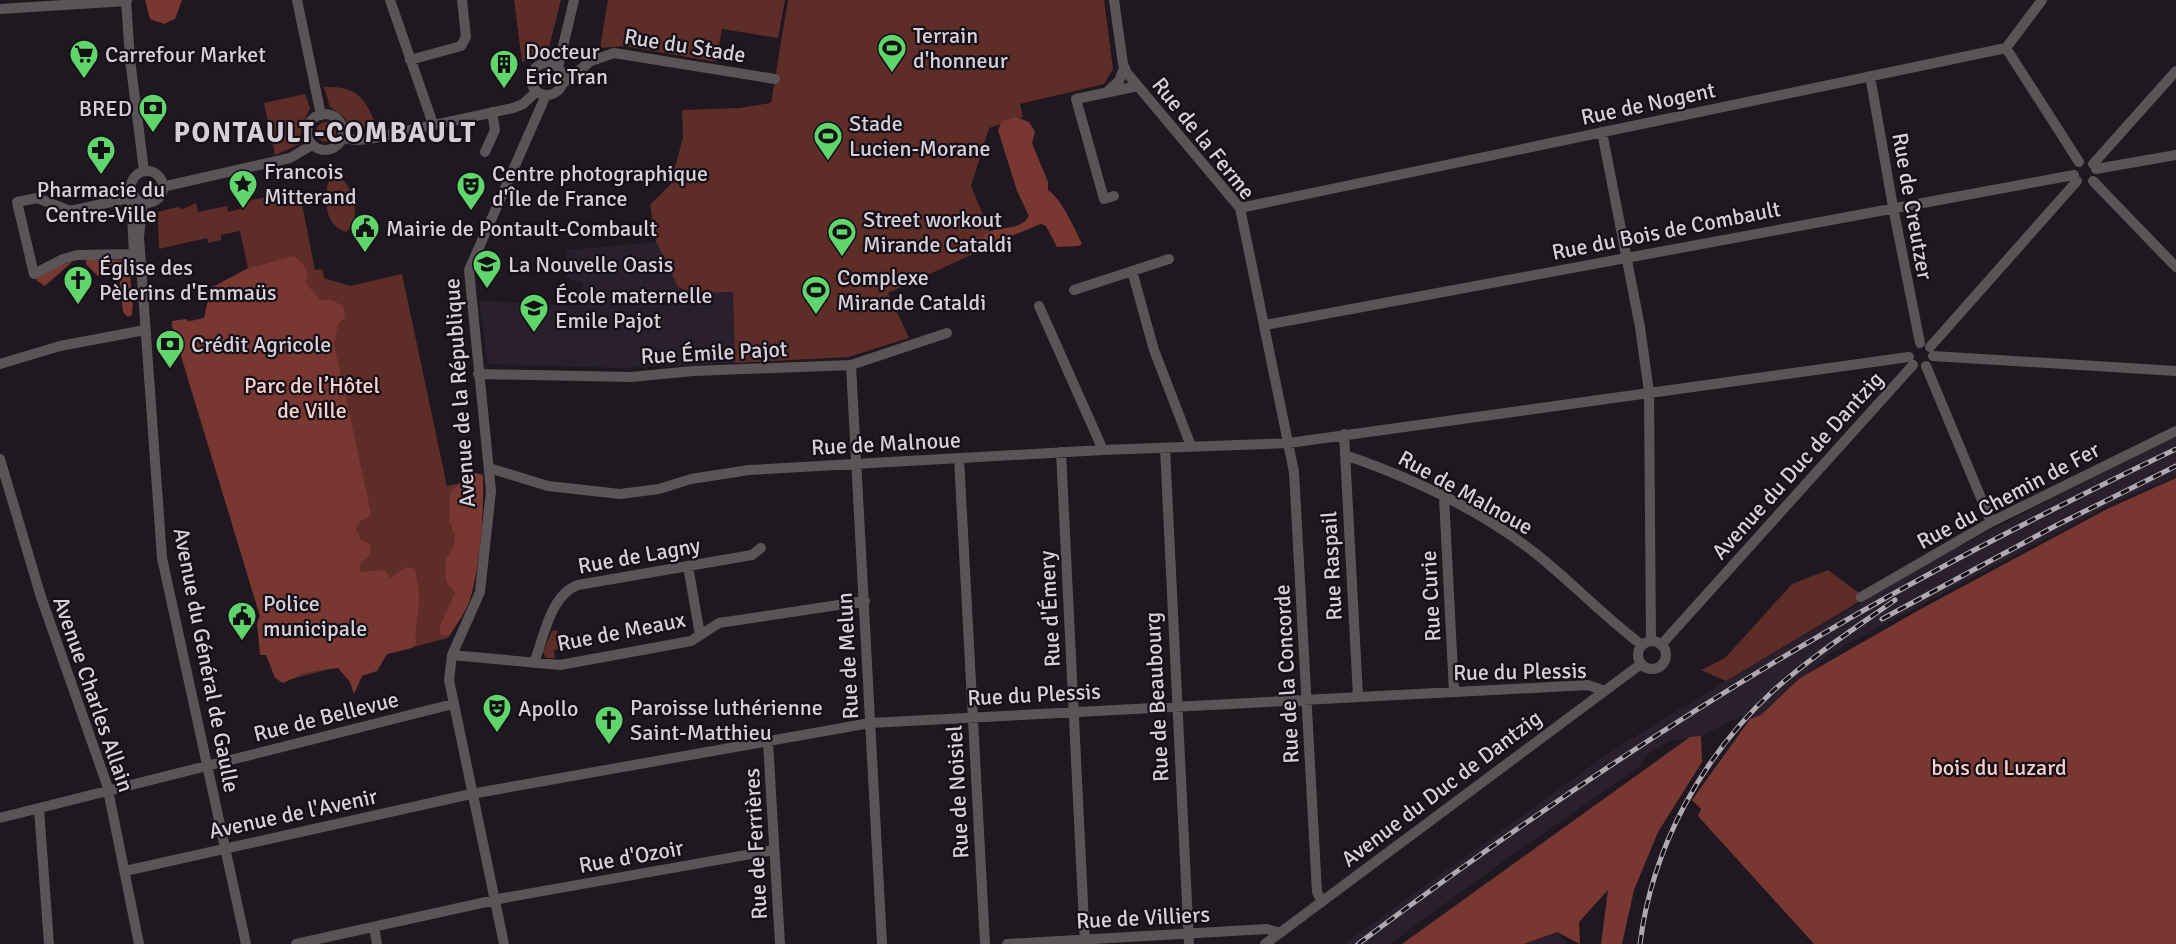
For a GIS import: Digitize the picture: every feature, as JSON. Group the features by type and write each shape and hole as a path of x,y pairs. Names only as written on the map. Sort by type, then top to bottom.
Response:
{"street":[{"path":"297,0 321,115"},
{"path":"390,0 433,124"},
{"path":"410,60 461,46 466,36 462,0"},
{"path":"553,65 567,0"},
{"path":"553,65 574,0"},
{"name":"Rue de la Ferme","path":"1114,0 1124,68 1240,208 1289,443"},
{"path":"2042,0 2006,48 2079,162"},
{"path":"4,6 127,1 130,59 144,171"},
{"name":"Rue de Nogent","path":"1240,208 2006,48"},
{"name":"Rue du Stade","path":"562,84 591,61 614,53 775,79"},
{"path":"342,138 369,139 523,104 541,94 556,92 562,84 562,73 553,65 536,67 531,75 531,84 541,94"},
{"path":"1107,92 1119,81 1124,68"},
{"path":"2093,181 2095,166 2176,71"},
{"name":"Rue de Creutzer","path":"1870,76 1893,207 1928,349"},
{"path":"1114,196 1104,199 1076,99 1138,86"},
{"name":"Avenue de la République","path":"504,944 471,795 449,680 452,655 480,592 491,491 478,374 470,265 541,94"},
{"path":"485,152 495,130 492,112"},
{"path":"162,187 290,158 312,145 327,150 336,146 342,138 340,122 331,116 321,115"},
{"path":"312,145 308,128 321,115"},
{"path":"1602,132 1627,257 1649,392 1651,644 1665,657 1662,665 1649,669 1641,664 1638,656 1651,644"},
{"path":"1991,522 1926,366 1928,349 2076,178 2075,167 2079,162 2087,161 2095,166 2176,155"},
{"path":"144,171 155,173 162,187 156,199 143,202 135,197 131,188 136,176 144,171"},
{"path":"2076,178 2086,184 2093,181"},
{"name":"Rue du Bois de Combault","path":"1265,325 1893,207 2076,178"},
{"path":"2093,181 2176,267"},
{"path":"124,193 129,193 134,254 130,254 68,257 34,274 17,202 37,198 70,211 125,199 124,193"},
{"name":"Avenue du Général de Gaulle","path":"143,202 139,237 162,558 246,944"},
{"path":"1074,290 1169,259"},
{"path":"1132,271 1154,350 1191,446"},
{"path":"1040,306 1103,450"},
{"path":"0,364 60,346 146,330"},
{"name":"Rue Émile Pajot","path":"478,374 631,377 693,371 851,365 947,333"},
{"name":"Avenue du Duc de Dantzig","path":"1651,644 1911,361 1913,346 1928,349"},
{"path":"1928,349 2176,371"},
{"path":"1289,443 1649,392 1911,361 1926,366"},
{"name":"Rue de Melun","path":"851,365 882,944"},
{"name":"Rue du Chemin de Fer","path":"1861,597 1991,522 2176,431"},
{"name":"Rue Raspail","path":"1344,434 1358,696"},
{"name":"Rue de Malnoue","path":"489,468 548,486 620,494 659,489 720,473 1061,452 1289,443"},
{"name":"Rue de la Concorde","path":"1289,443 1294,472 1317,892 1322,902"},
{"name":"Rue de Beaubourg","path":"1165,448 1175,706 1188,939"},
{"name":"Rue d'Émery","path":"1061,452 1085,942"},
{"name":"Rue de Malnoue","path":"1345,455 1394,472 1480,517 1534,553 1651,644"},
{"name":"Rue de Noisiel","path":"959,458 985,944"},
{"name":"Avenue Charles Allain","path":"0,459 41,597 109,792 139,944"},
{"name":"Rue Curie","path":"1444,497 1454,692"},
{"name":"Rue de Lagny","path":"534,663 557,601 565,590 578,585 752,555 761,548"},
{"path":"688,566 700,635"},
{"name":"Rue de Meaux","path":"452,655 560,665 691,641 719,623 865,601"},
{"name":"Avenue du Duc de Dantzig","path":"1265,944 1641,664"},
{"name":"Rue du Plessis","path":"471,795 870,723 1307,698 1588,685 1605,691"},
{"name":"Rue de Bellevue","path":"0,818 453,704"},
{"name":"Rue de Ferrières","path":"768,742 780,944"},
{"name":"Avenue de l'Avenir","path":"124,871 471,795"},
{"path":"39,808 49,944"},
{"name":"Rue d'Ozoir","path":"296,944 495,901 774,850"},
{"path":"374,927 377,944"},
{"name":"Rue de Villiers","path":"1007,944 1188,939 1267,929 1280,933"}],"shaded area":[{"path":"657,242 679,287 694,293 733,292 735,363 619,368 488,364 479,301 581,305 582,283 566,278 566,250"},
{"path":"2176,436 2176,477 2115,502 1831,653 1758,718 1741,716 1701,736 1670,741 1648,754 1639,767 1512,855 1390,944 1344,944 1613,750 1749,667 1954,549"},
{"path":"1557,931 1567,944 1524,944"}],"green space":[{"path":"145,0 182,0 175,19 164,24 150,19"},
{"path":"514,0 561,0 549,47 551,48 547,54 522,62"},
{"path":"608,0 785,0 778,38 722,29 716,62 624,46 600,48"},
{"name":"Stade Lucien-Morane","path":"788,0 1104,0 1113,69 1104,84 1020,104 1023,117 989,128 971,186 995,244 888,293 909,338 848,357 735,363 733,292 694,293 678,287 656,241 650,205 670,185 683,138 682,110 739,108 771,103"},
{"path":"324,87 345,89 359,96 377,126 351,129 344,117 330,107"},
{"path":"305,94 310,108 301,128 300,144 275,155 264,103"},
{"path":"1016,117 1029,122 1035,132 1032,143 1048,182 1048,190 1067,214 1082,244 1079,246 1057,247 1046,226 1041,224 987,246 981,242 990,231 1017,225 1029,216 1017,191 998,130 1002,121"},
{"path":"326,122 333,125 336,132 333,139 326,142 319,139 316,132 319,125"},
{"path":"333,173 346,183 355,209 351,225 346,232 332,222 326,206 327,188"},
{"name":"Parc de l’Hôtel de Ville","path":"290,192 293,206 302,204 315,270 322,269 324,278 350,286 402,274 447,486 483,478 483,491 482,524 473,590 465,612 448,638 280,682 171,324 204,318 211,288 248,268 240,231 221,235 221,240 208,243 207,238 159,249 158,212 177,207 183,209 196,203 198,212 227,206 228,212 243,208 242,202"},
{"name":"Parc de l’Hôtel de Ville","path":"294,256 304,265 308,275 305,282 320,300 332,300 343,306 345,317 338,324 334,344 371,513 368,518 360,521 356,530 361,540 370,544 371,552 361,563 361,572 385,570 390,578 407,567 415,569 418,586 416,643 412,648 387,654 377,671 362,676 354,694 350,682 338,668 307,672 283,683 275,678 266,655 260,655 257,623 260,616 172,321 186,319 189,322 204,318 211,288 249,268"},
{"path":"91,258 128,261 133,301 132,315 128,317 123,312 120,284 114,267 106,267 98,276 86,264 86,260"},
{"path":"72,262 45,286 37,281 36,277 40,271"},
{"path":"475,473 483,475 482,522 476,574 465,610 450,635 444,636 440,633 440,626 455,593 446,581 445,569 446,558 454,547 455,536 449,520 450,492"},
{"name":"bois du Luzard","path":"2176,478 2176,944 1814,944 1698,816 1701,809 1692,800 1750,719 1761,715 1800,678 1919,610 2107,509"},
{"path":"1828,570 1859,593 1862,600 1726,681 1701,670 1725,658 1792,584"},
{"path":"557,630 560,649 554,650 555,658 546,658 543,652 552,631"},
{"path":"1701,736 1702,762 1658,832 1634,890 1622,944 1601,944 1608,890 1579,922 1580,944 1557,932 1524,944 1402,944 1690,737"}],"railway":[{"path":"1358,944 1525,823 1696,710 1755,674 1858,613 1948,564 2176,449"},
{"path":"1882,619 2057,525 2176,466"},
{"path":"1640,944 1646,908 1669,838 1684,805 1724,744 1748,716 1788,678 1895,600"}],"place":[{"name":"Terrain d'honneur","path":"892,74"},
{"name":"Carrefour Market","path":"84,80"},
{"name":"Docteur Eric Tran","path":"504,90"},
{"name":"BRED","path":"153,134"},
{"name":"Stade Lucien-Morane","path":"828,162"},
{"name":"Pharmacie du Centre-Ville","path":"101,176"},
{"name":"Francois Mitterand","path":"243,210"},
{"name":"Centre photographique d'Île de France","path":"471,212"},
{"name":"Mairie de Pontault-Combault","path":"365,254"},
{"name":"Street workout Mirande Cataldi","path":"842,258"},
{"name":"La Nouvelle Oasis","path":"487,290"},
{"name":"Église des Pèlerins d'Emmaüs","path":"78,306"},
{"name":"Complexe Mirande Cataldi","path":"816,316"},
{"name":"École maternelle Emile Pajot","path":"534,334"},
{"name":"Crédit Agricole","path":"170,370"},
{"name":"Police municipale","path":"242,642"},
{"name":"Apollo","path":"497,734"},
{"name":"Paroisse luthérienne Saint-Matthieu","path":"609,746"}],"district":[{"name":"PONTAULT-COMBAULT","path":"325,132"}]}
